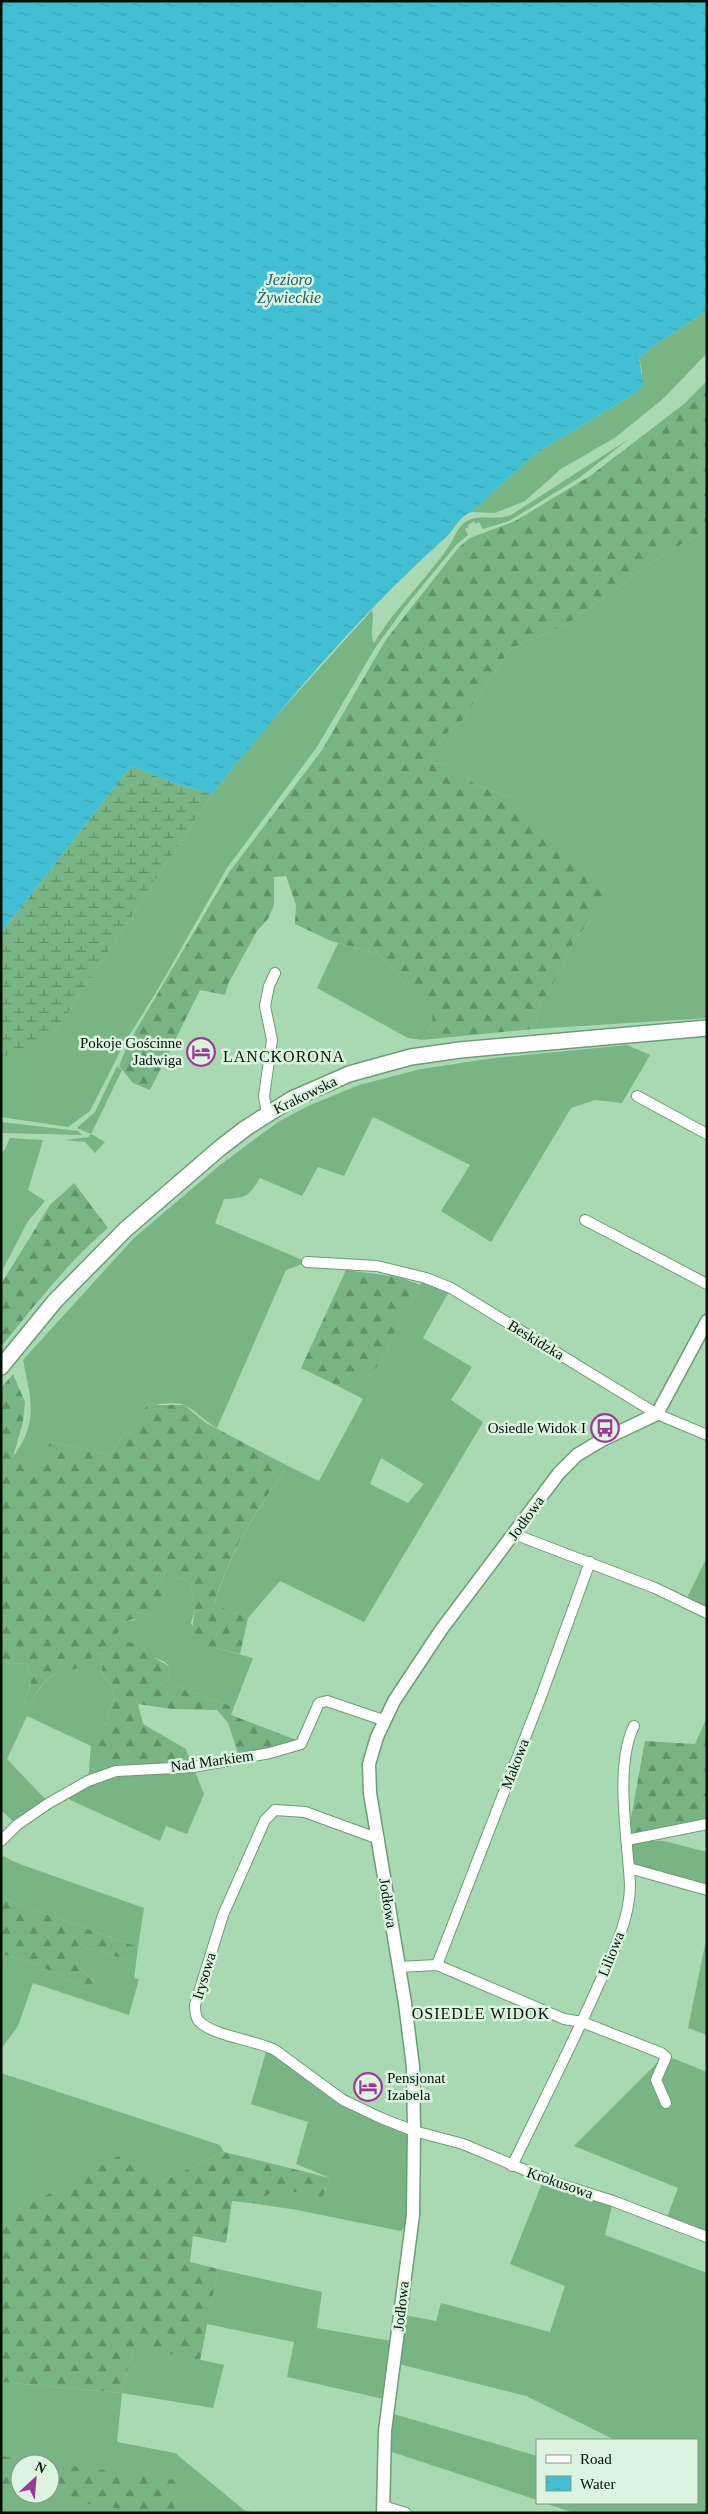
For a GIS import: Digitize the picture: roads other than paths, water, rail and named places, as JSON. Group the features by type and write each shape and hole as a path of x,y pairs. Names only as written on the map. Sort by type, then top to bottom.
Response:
{"main road":[{"name":"Krakowska","path":"1,1367 55,1301 106,1248 199,1166 267,1114 292,1098 327,1082 372,1067 412,1057 460,1050 707,1028"}],"street":[{"path":"267,1114 264,1108 264,1096 272,1040 266,1006 269,986 275,973"},
{"path":"637,1096 707,1134"},
{"path":"585,1220 707,1284"},
{"name":"Beskidzka","path":"307,1262 377,1266 419,1276 451,1288 657,1414 707,1435"},
{"path":"657,1414 707,1321"},
{"name":"Jodłowa","path":"406,2513 383,2509 385,2431 413,2215 414,2131 412,2067 370,1793 369,1764 383,1720 441,1630 568,1463 602,1440 657,1414"},
{"path":"514,1534 655,1588 707,1613"},
{"name":"Makowa","path":"437,1965 542,1694 590,1562"},
{"name":"Nad Markiem","path":"1,1841 17,1825 49,1803 88,1781 116,1771 193,1767 270,1753 300,1744 319,1703 327,1702 383,1720"},
{"name":"Liliowa","path":"512,2166 582,2022 625,1920 630,1900 625,1747 634,1726"},
{"name":"Irysowa","path":"378,1839 305,1812 275,1810 266,1820 223,1915 195,2005 195,2014 203,2024 219,2032 266,2045 275,2050 343,2100 414,2131"},
{"path":"627,1840 707,1824"},
{"path":"629,1868 707,1890"},
{"path":"398,1967 437,1965 564,2019 582,2022 666,2057 656,2080 666,2103"},
{"name":"Krokusowa","path":"414,2131 463,2144 512,2166 707,2237"}],"water":[{"name":"Jezioro Żywieckie","path":"1,1 707,1 707,311 655,345 639,358 643,385 636,393 535,454 472,512 463,517 449,535 413,567 324,661 212,794 174,783 131,766 1,933"}],"place":[{"name":"Pokoje Gościnne Jadwiga","path":"201,1052"},
{"name":"Osiedle Widok I","path":"605,1428"},
{"name":"Pensjonat Izabela","path":"368,2087"}],"district":[{"name":"LANCKORONA","path":"284,1056"},
{"name":"OSIEDLE WIDOK","path":"481,2013"}]}
